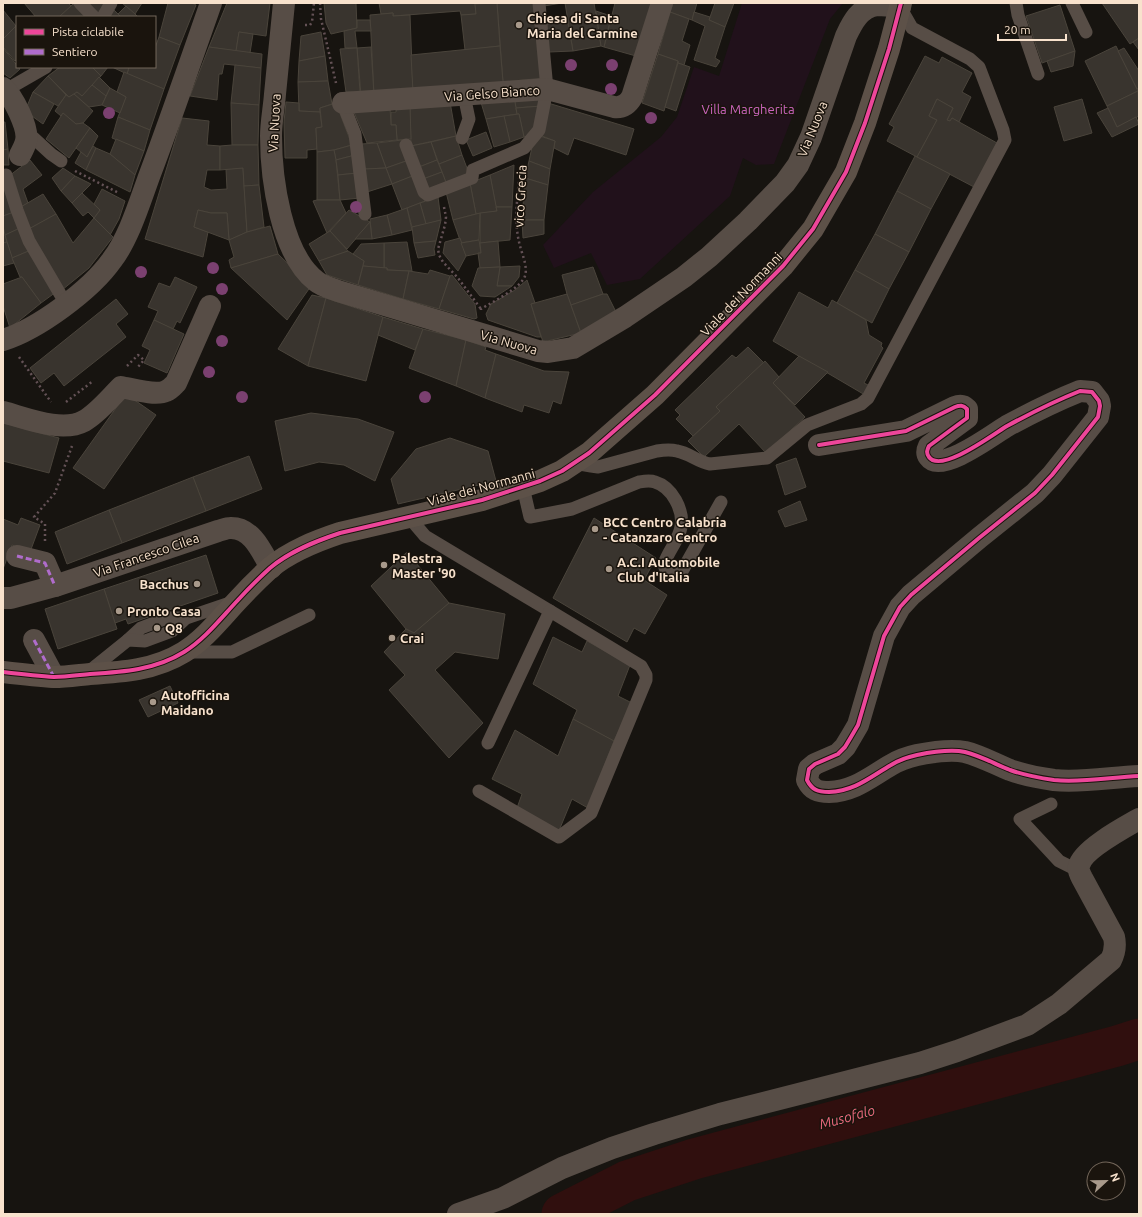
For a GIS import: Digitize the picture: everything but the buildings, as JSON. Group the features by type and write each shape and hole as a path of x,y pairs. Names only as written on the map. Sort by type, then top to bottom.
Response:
{"street":[{"path":"6,342 40,322 66,304 99,277 113,259 122,243 139,203 176,106 211,3"},
{"name":"Via Nuova","path":"284,3 271,136 274,180 278,203 290,244 306,270 316,280 338,292 538,351 548,352 573,348 626,317 684,277 709,257 748,221 785,183 798,165 812,137 846,36 853,21 866,9 876,5 900,5"},
{"name":"Via Gelso Bianco","path":"341,99 464,95 547,89 614,107 624,106 630,102 662,3"},
{"name":"Viale dei Normanni","path":"3,672 54,677 122,672 146,668 165,662 184,652 203,637 271,568 296,551 322,539 340,533 482,500 540,481 562,471 604,441 655,395 783,266 813,229 846,172 865,123 889,49 900,5"},
{"path":"5,89 12,97 26,131 26,140 20,155"},
{"path":"3,412 57,426 76,424 83,422 93,415 121,379 158,393 166,392 172,388 176,382 210,306"},
{"path":"819,445 906,431 955,407 960,405 964,407 967,409 967,418 929,446 927,455 934,461 956,457 1007,426 1080,391 1092,392 1099,400 1100,406 1098,417 1052,476 1035,493 911,595 900,607 884,636 858,725 845,747 838,754 815,764 809,769 807,780 810,786 814,790 820,792 840,791 856,786 892,764 904,759 915,755 948,751 965,752 1011,770 1054,780 1139,776"},
{"name":"Via Francesco Cilea","path":"3,598 18,597 55,586 230,528 240,529 247,532 255,541 271,568"},
{"path":"17,556 45,564 55,586"},
{"path":"34,640 54,677"},
{"path":"458,1214 503,1198 562,1168 612,1148 654,1134 720,1114 920,1063 1027,1025 1059,1004 1111,960 1114,953 1114,937 1082,878 1079,871 1079,866 1084,856 1114,833 1139,819"}],"lane":[{"path":"80,3 93,16"},
{"path":"104,16 111,3"},
{"name":"vico Grecia","path":"524,148 539,130 547,89 540,3"},
{"path":"1016,3 1018,15 1038,74"},
{"path":"1072,3 1086,32"},
{"path":"574,462 598,467 657,451 667,450 684,453 702,462 710,464 767,458 807,426 861,404 868,398 1005,140 1004,130 979,67 970,59 912,28 900,5"},
{"path":"5,89 44,68"},
{"path":"462,138 469,118 464,95"},
{"path":"341,99 355,134 365,214"},
{"path":"26,131 61,161"},
{"path":"406,145 424,192 428,194 472,178 473,170 524,148"},
{"path":"20,155 5,176 29,240 66,304"},
{"path":"523,487 530,517 572,508 640,482 654,481 662,485 669,490 681,514 681,529 664,564 665,570 672,576 677,576 681,573 721,502"},
{"path":"408,516 425,536 641,666 644,670 646,680 591,813 559,837 478,791"},
{"path":"84,675 128,640 145,641 172,631 186,618 239,600"},
{"path":"488,743 550,611"},
{"path":"184,652 232,652 308,615"},
{"path":"1051,804 1020,819 1059,861 1079,871"}],"path":[{"path":"303,20 304,24 307,26 311,24 314,3"},
{"path":"320,3 321,19 341,99"},
{"path":"61,161 76,172 139,203"},
{"path":"441,190 446,217 438,249 439,256 458,278 481,309 483,334"},
{"path":"6,342 19,357 52,404"},
{"path":"138,355 144,360 121,379 138,355"},
{"path":"61,406 96,378"},
{"path":"45,564 44,524 34,517 55,493 73,443"}],"green space":[{"name":"Villa Margherita","path":"742,3 843,3 830,19 774,164 756,165 743,158 730,196 640,279 607,285 591,253 554,268 543,245 593,192 661,137 677,117 694,67 719,76"}],"waterway":[{"name":"Musofalo","path":"562,1214 627,1181 694,1159 1139,1039"}],"marked path":[{"path":"17,556 45,563 55,586"},
{"path":"34,640 54,677"}],"cycle path":[{"path":"3,672 48,677 63,677 127,671 162,663 192,647 270,568 286,556 304,547 340,533 482,500 540,481 562,471 589,453 655,395 783,266 813,229 846,172 865,123 889,49 901,3"},
{"path":"819,445 906,431 955,407 963,406 967,409 967,418 929,446 927,453 929,457 935,461 945,460 956,457 1025,416 1080,391 1092,392 1099,401 1100,406 1098,417 1052,475 1035,493 911,595 900,607 884,636 858,725 845,747 838,754 815,764 809,769 807,780 811,786 816,790 825,792 847,789 862,783 894,763 904,759 923,754 947,751 965,752 1015,772 1054,780 1086,780 1139,776"}],"place":[{"name":"Chiesa di Santa Maria del Carmine","path":"519,25"},
{"name":"BCC Centro Calabria - Catanzaro Centro","path":"595,529"},
{"name":"Palestra Master '90","path":"384,565"},
{"name":"A.C.I Automobile Club d'Italia","path":"609,569"},
{"name":"Bacchus","path":"197,584"},
{"name":"Pronto Casa","path":"119,611"},
{"name":"Q8","path":"157,628"},
{"name":"Crai","path":"392,638"},
{"name":"Autofficina Maidano","path":"153,702"}]}
